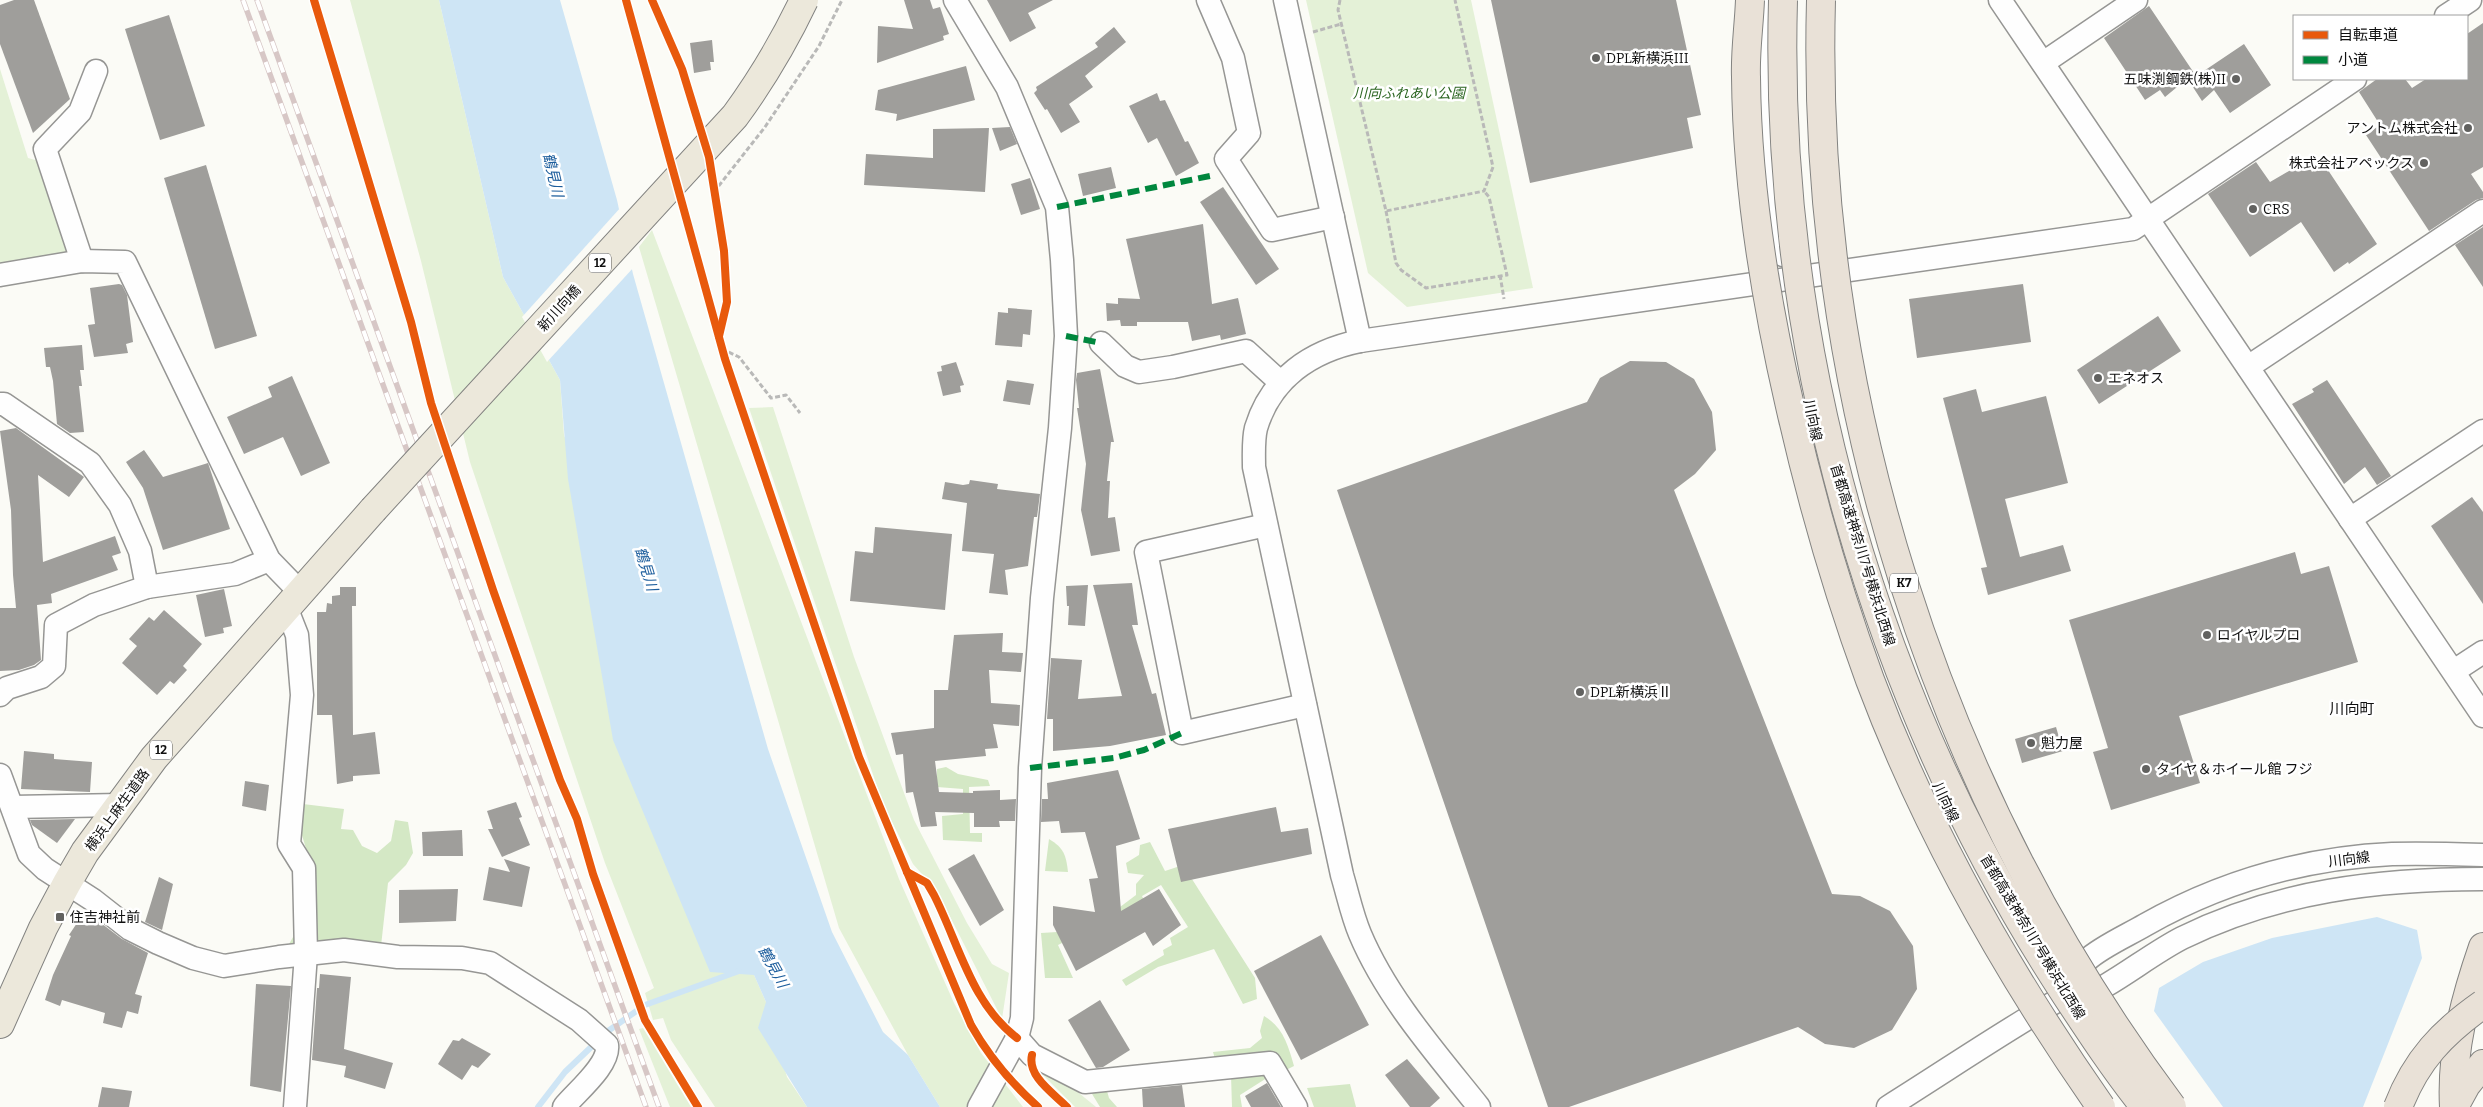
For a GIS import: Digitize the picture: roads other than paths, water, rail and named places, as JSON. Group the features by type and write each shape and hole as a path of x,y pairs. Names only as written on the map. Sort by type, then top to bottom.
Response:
{"highway":[{"path":"1750,0 1746,75 1748,141 1762,266 1799,447 1843,604 1871,681 1902,757 1953,864 2016,979 2061,1050 2101,1107"},
{"name":"首都高速神奈川7号横浜北西線","path":"1783,0 1783,133 1789,209 1799,287 1828,438 1851,525 1877,610 1935,754 1968,826 2005,896 2093,1036 2145,1107"},
{"name":"首都高速神奈川7号横浜北西線","path":"1821,0 1822,129 1837,288 1850,368 1867,447 1886,526 1910,604 1962,740 1992,807 2028,878 2086,978 2172,1107"},
{"path":"2454,1107 2456,1047 2463,1009 2483,947"},
{"path":"2103,987 2185,1107"},
{"path":"2057,1001 2131,1107"},
{"path":"2398,1107 2405,1088 2427,1054 2452,1025 2483,1004"},
{"path":"2454,1107 2466,1085 2483,1064"}],"main road":[{"name":"新川向橋","path":"373,510 734,116 762,79 804,0"},
{"name":"横浜上麻生道路","path":"0,1024 42,928 67,883 86,852 154,758 373,510"}],"street":[{"path":"1208,0 1233,58 1249,133 1226,160 1272,230 1333,217"},
{"path":"1285,0 1360,341"},
{"name":"川向線","path":"1770,0 1770,134 1777,210 1801,366 1817,440 1840,527 1868,616 1925,758 1959,830 1996,899 2057,1001"},
{"path":"1832,0 1832,131 1846,270 1877,446 1921,602 1973,739 2038,875 2103,987"},
{"path":"2000,0 2483,716"},
{"path":"2043,63 2136,0"},
{"path":"2448,15 2470,0"},
{"path":"960,2 1007,87 1057,207 1066,336 1060,428 1042,598 1030,768 1022,1018 1013,1045 979,1107"},
{"path":"82,261 45,149 80,112 96,71"},
{"path":"1477,1106 1413,1023 1385,982 1360,934 1342,876 1254,467 1256,430 1268,399 1280,382 1318,353 1340,345 1360,341 2133,229 2354,80"},
{"path":"2248,368 2483,211"},
{"path":"0,275 82,261 125,262 269,560 293,600 302,695 289,844 304,868 306,954 295,1107"},
{"path":"1101,343 1125,366 1139,372 1173,367 1246,350 1280,382"},
{"path":"0,404 4,404 90,463 120,505 140,551 147,587"},
{"path":"2350,520 2483,431"},
{"path":"1266,525 1146,552 1182,733 1305,705"},
{"path":"0,695 8,688 42,677 54,666 56,625 94,605 147,587 235,574 269,560"},
{"path":"2454,671 2483,652"},
{"path":"0,775 29,854 45,869 130,929 193,958 224,966 344,950 398,957 462,958 490,963 600,1038 607,1055 595,1074 564,1107"},
{"path":"13,807 120,805"},
{"name":"川向線","path":"2057,1001 2087,960 2167,913 2211,892 2261,875 2311,864 2363,856 2392,854 2483,855"},
{"name":"川向線","path":"2057,1001 2103,987 2182,939 2227,918 2273,902 2368,884 2428,879 2483,879"},
{"path":"1888,1107 2057,1001"},
{"path":"1013,1045 1085,1082 1270,1064 1296,1107"}],"water":[{"name":"鶴見川","path":"439,0 560,0 617,200 633,274 768,749 832,932 883,1032 908,1055 940,1107 807,1107 758,1028 766,1002 754,975 710,972 613,740 568,479 560,380 503,277"},
{"path":"2377,917 2417,930 2422,958 2363,1107 2223,1107 2154,1011 2159,988 2203,962 2272,938"}],"waterway":[{"path":"538,1107 565,1072 608,1031 645,1005 739,971"}],"railway":[{"path":"243,0 646,1107"},
{"path":"257,0 659,1107"}],"place":[{"name":"DPL新横浜III","path":"1596,58"},
{"name":"五味渕鋼鉄(株)II","path":"2236,79"},
{"name":"アントム株式会社","path":"2468,128"},
{"name":"株式会社アペックス","path":"2424,163"},
{"name":"CRS","path":"2253,209"},
{"name":"エネオス","path":"2098,378"},
{"name":"ロイヤルプロ","path":"2207,635"},
{"name":"DPL新横浜Ⅱ","path":"1580,692"},
{"name":"魁力屋","path":"2031,743"},
{"name":"タイヤ＆ホイール館 フジ","path":"2146,769"},
{"name":"住吉神社前","path":"60,917"}],"district":[{"name":"川向町","path":"2352,709"}],"park label":[{"name":"川向ふれあい公園","path":"1409,93"}]}
